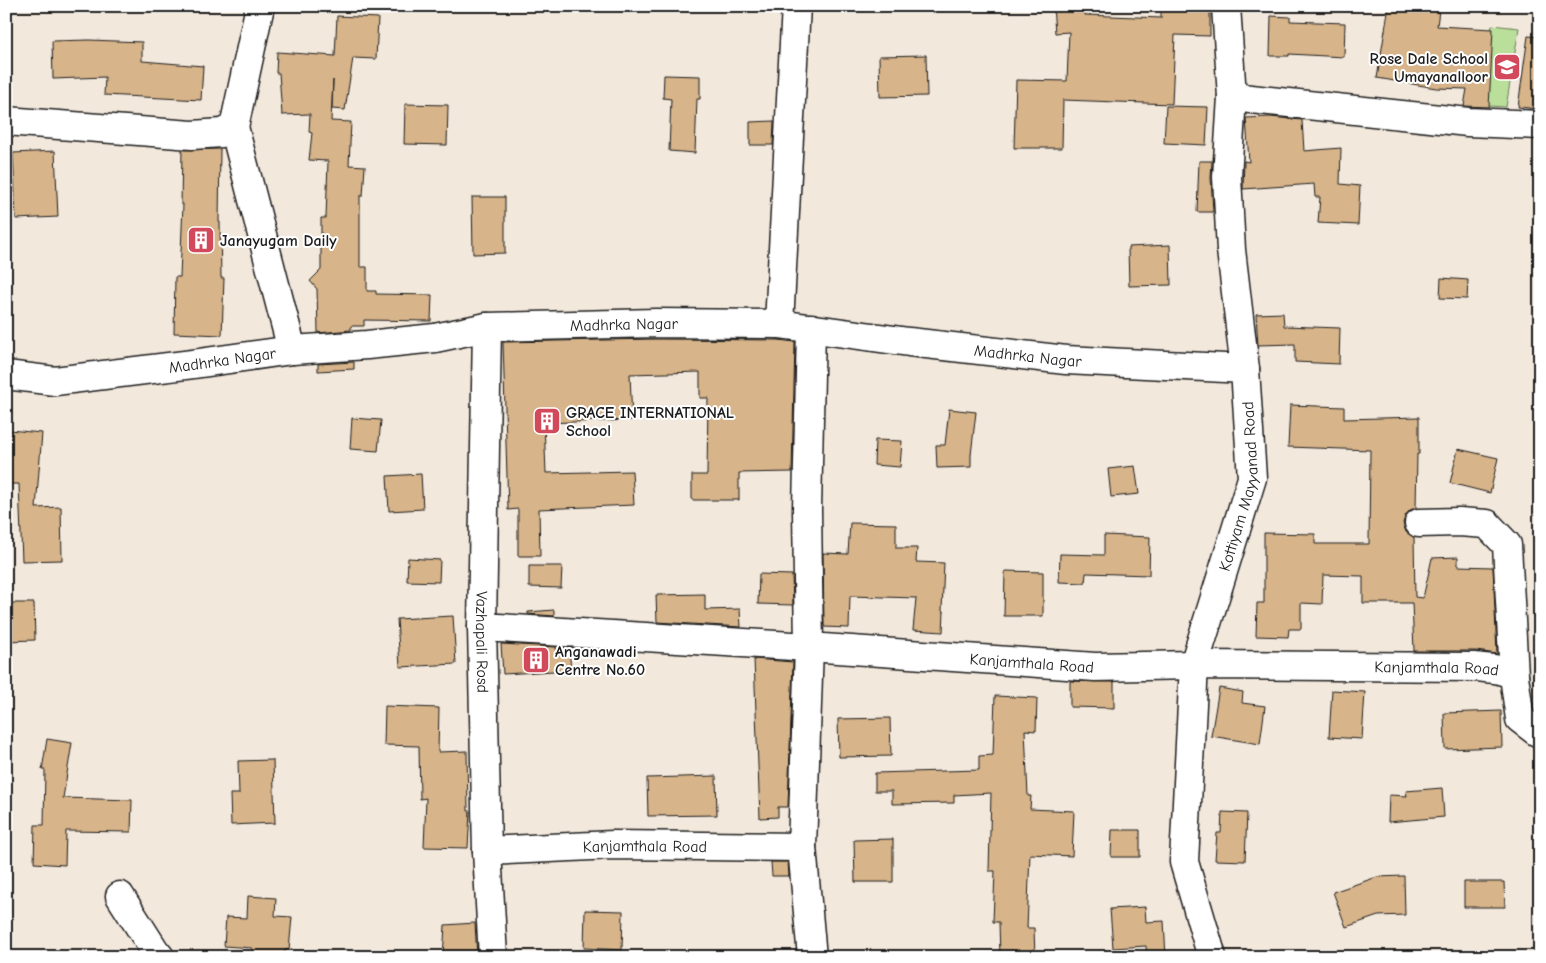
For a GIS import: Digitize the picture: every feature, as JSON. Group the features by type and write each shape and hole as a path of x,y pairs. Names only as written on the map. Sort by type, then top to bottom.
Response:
{"street":[{"path":"260,6 234,127 292,350"},
{"path":"779,324 796,6"},
{"name":"Kottiyam Mayyanad Road","path":"1212,957 1184,862 1194,665 1252,478 1245,369 1231,250 1228,186 1232,97 1226,6"},
{"path":"1232,97 1468,122 1540,125"},
{"path":"6,121 192,135 222,133 234,127"},
{"name":"Madhrka Nagar","path":"6,375 55,380 292,350 435,338 487,327 656,323 779,324 909,342 1066,360 1245,369"},
{"name":"Vazhapali Rosd","path":"487,327 482,627 487,851 493,957"},
{"path":"811,328 807,510 809,647 802,846 812,957"},
{"path":"1419,523 1459,522 1487,524 1507,545 1514,676"},
{"name":"Kanjamthala Road","path":"482,627 1095,667 1194,665 1476,667 1506,671 1514,676 1520,719 1536,732 1540,732"},
{"name":"Kanjamthala Road","path":"487,851 613,845 802,846"},
{"path":"120,896 160,957"}],"green space":[{"path":"1492,25 1519,28 1506,107 1474,105"}],"building":[{"path":"1053,6 1084,6 1085,15 1161,18 1161,6 1210,6 1210,36 1175,35 1172,104 1063,100 1062,148 1014,148 1016,80 1067,81 1069,32 1055,33"},
{"path":"1389,6 1414,6 1439,10 1437,26 1493,29 1489,107 1464,106 1467,89 1436,88 1377,78"},
{"path":"337,16 378,18 376,59 353,58 345,110 332,109 333,80 331,121 351,122 349,165 365,166 363,196 360,196 360,267 367,267 367,291 376,291 376,294 432,295 431,321 364,320 364,326 351,326 351,330 318,333 317,289 310,281 321,270 321,218 326,218 328,161 309,160 312,133 309,132 310,114 282,115 279,73 276,73 277,52 335,56"},
{"path":"1271,16 1290,17 1290,21 1345,23 1344,57 1289,54 1289,56 1270,56"},
{"path":"1528,36 1540,37 1540,109 1518,107"},
{"path":"52,41 142,42 142,61 203,66 201,100 104,95 105,77 53,79"},
{"path":"926,55 927,96 880,97 879,56"},
{"path":"664,75 700,76 700,99 697,99 695,153 669,151 671,99 663,98"},
{"path":"405,104 448,105 447,145 404,144"},
{"path":"1166,106 1208,107 1206,145 1164,143"},
{"path":"1270,117 1302,120 1304,151 1341,148 1340,184 1360,186 1358,225 1318,223 1320,197 1315,197 1314,184 1243,189 1244,161 1249,162 1246,118"},
{"path":"774,121 773,145 750,145 750,122"},
{"path":"220,149 219,222 221,278 224,278 222,335 174,333 175,277 180,277 183,204 181,204 182,150"},
{"path":"55,151 58,217 16,219 13,153"},
{"path":"1199,161 1212,161 1213,212 1197,212"},
{"path":"472,197 505,197 505,253 473,254"},
{"path":"1170,245 1171,285 1129,286 1128,247"},
{"path":"1441,278 1468,280 1467,299 1440,298"},
{"path":"1283,313 1284,326 1340,328 1339,364 1295,362 1295,344 1258,345 1256,314"},
{"path":"656,339 778,340 795,342 792,472 739,473 739,500 692,500 692,475 707,475 708,398 700,398 700,372 630,374 632,420 544,423 546,473 632,471 634,505 539,509 540,556 518,556 518,509 508,510 503,342"},
{"path":"354,362 354,369 318,371 318,364"},
{"path":"1290,405 1344,407 1344,419 1419,417 1416,508 1410,510 1403,523 1406,532 1414,537 1415,597 1423,598 1432,558 1458,557 1458,566 1493,567 1497,654 1476,651 1414,651 1412,603 1363,603 1363,576 1323,575 1322,604 1301,603 1301,629 1289,629 1288,637 1256,636 1257,603 1264,603 1264,533 1315,534 1315,544 1369,544 1370,450 1288,447"},
{"path":"949,409 976,412 971,467 937,468 936,445 945,445"},
{"path":"352,418 381,420 378,451 350,449"},
{"path":"9,430 42,433 36,508 61,507 62,560 22,561 19,484 6,484"},
{"path":"875,440 902,441 900,467 874,465"},
{"path":"1458,449 1498,458 1490,493 1450,483"},
{"path":"1135,466 1139,494 1111,497 1108,469"},
{"path":"421,474 423,509 389,511 387,476"},
{"path":"850,523 896,524 896,548 917,548 916,562 944,563 943,632 913,630 916,598 850,596 849,628 824,627 823,553 848,554"},
{"path":"1104,535 1150,537 1149,575 1086,573 1085,583 1059,582 1060,554 1104,555"},
{"path":"408,558 440,560 439,582 407,581"},
{"path":"529,566 562,566 561,588 529,587"},
{"path":"1005,571 1043,572 1043,616 1004,616"},
{"path":"759,574 792,575 793,605 758,604"},
{"path":"705,594 705,610 740,609 741,627 657,622 656,595"},
{"path":"6,603 34,603 35,640 6,641"},
{"path":"554,610 554,616 528,614 528,612"},
{"path":"453,616 456,664 400,667 397,619"},
{"name":"Anganawadi Centre No.60","path":"501,644 556,647 556,649 569,648 571,670 503,674"},
{"path":"754,659 793,662 788,807 778,807 778,817 760,818"},
{"path":"1070,681 1114,682 1114,708 1070,707"},
{"path":"1219,688 1243,692 1242,703 1265,706 1260,744 1211,736"},
{"path":"1332,690 1365,692 1362,739 1329,737"},
{"path":"995,696 1037,698 1036,731 1025,730 1028,796 1031,796 1030,809 1074,811 1072,856 1030,854 1027,928 1034,928 1035,957 1000,957 999,922 993,922 995,871 989,871 991,793 954,795 954,803 892,804 892,791 875,791 875,773 979,770 979,756 993,755"},
{"path":"385,706 439,708 438,752 467,751 468,811 470,811 468,848 424,847 426,798 420,799 419,746 384,745"},
{"path":"1501,711 1502,747 1445,749 1444,713"},
{"path":"890,718 891,756 839,757 838,719"},
{"path":"47,739 72,743 63,798 132,800 131,832 66,831 65,865 34,863 35,825 44,825 45,770 42,770"},
{"path":"273,760 275,823 231,825 230,794 239,794 238,761"},
{"path":"716,776 717,815 648,816 647,778"},
{"path":"1442,788 1444,817 1388,822 1389,795 1407,796 1406,791"},
{"path":"1222,812 1247,813 1245,861 1215,860 1217,833 1221,833"},
{"path":"1112,830 1140,830 1140,857 1111,857"},
{"path":"893,839 893,882 855,882 854,840"},
{"path":"771,862 788,862 789,876 772,876"},
{"path":"1404,876 1405,915 1378,916 1346,927 1333,892 1377,877"},
{"path":"1464,882 1504,882 1505,907 1464,907"},
{"path":"248,896 276,898 275,916 292,917 289,950 285,950 285,957 252,957 252,948 224,946 226,917 247,918"},
{"path":"1145,907 1146,922 1164,921 1166,957 1147,957 1146,946 1113,948 1110,909"},
{"path":"585,910 623,911 622,950 584,948"},
{"path":"475,923 477,957 443,957 445,925"}],"place":[{"name":"Rose Dale School Umayanalloor","path":"1507,67"},
{"name":"Janayugam Daily","path":"201,240"},
{"name":"GRACE INTERNATIONAL School","path":"547,421"},
{"name":"Anganawadi Centre No.60","path":"536,660"}]}
